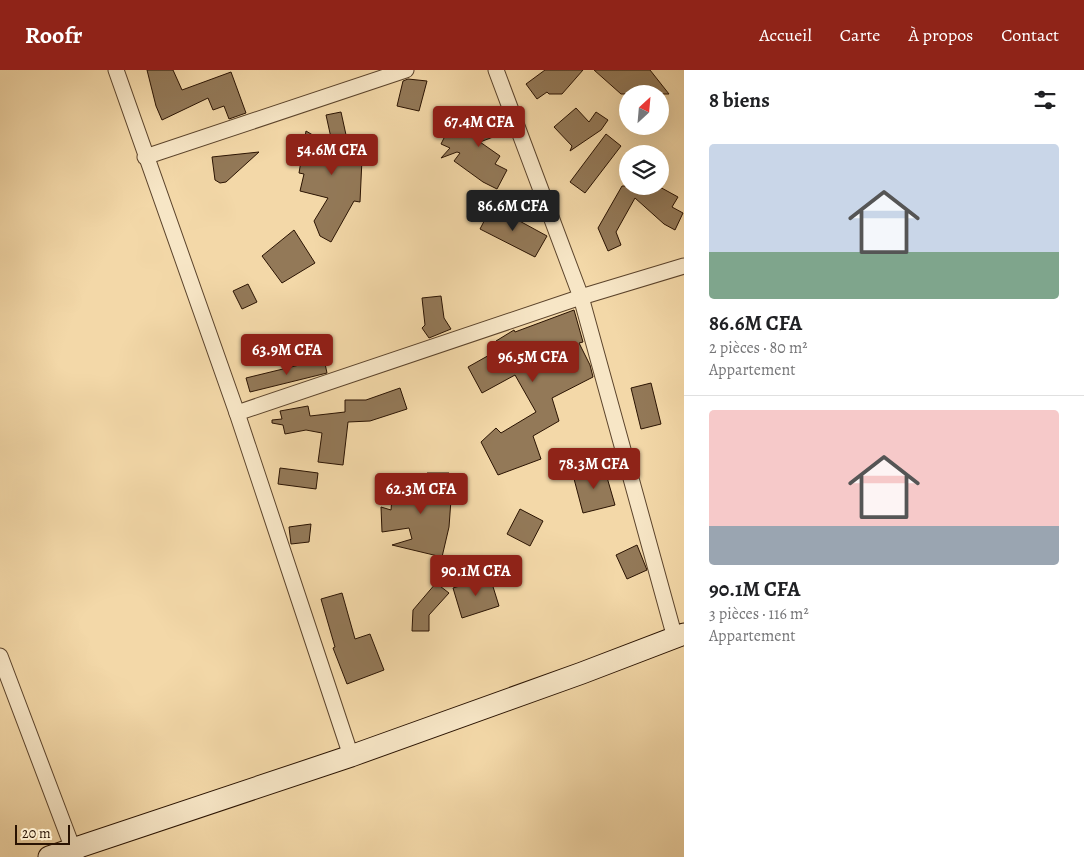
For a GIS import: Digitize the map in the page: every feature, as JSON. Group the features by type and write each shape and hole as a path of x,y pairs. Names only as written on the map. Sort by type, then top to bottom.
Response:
{"main road":[{"path":"49,857 74,853 582,673 680,636"}],"street":[{"path":"116,70 237,413 350,756"},
{"path":"145,156 406,70"},
{"path":"496,70 581,298 680,636"},
{"path":"237,413 581,298 684,266"},
{"path":"0,656 74,853"}],"building":[{"path":"147,70 173,70 182,90 231,72 246,113 229,119 224,106 213,110 208,98 162,120 156,106"},
{"path":"545,70 583,70 562,94 549,94 547,92 537,99 526,84"},
{"path":"594,70 650,70 662,85 619,85 619,92"},
{"path":"408,79 427,81 419,111 397,106 403,81"},
{"path":"489,107 505,122 509,131 480,142 500,156 495,164 507,170 497,189 483,182 454,161 460,153 457,152 441,158 450,148 441,144 449,128 463,135"},
{"path":"576,108 589,122 596,112 608,120 601,130 570,151 572,146 554,127"},
{"path":"341,112 348,144 362,159 360,202 354,201 331,242 320,236 314,221 328,198 300,191 304,174 299,173 306,131 333,147 326,115"},
{"path":"606,134 620,145 619,149 585,193 570,182"},
{"path":"259,152 226,182 220,183 215,180 212,157"},
{"path":"619,191 619,195 669,195 669,192 678,197 672,207 683,213 675,230 664,224 635,198 616,232 621,245 608,251 598,228"},
{"path":"492,206 547,236 535,257 480,229"},
{"path":"294,230 315,263 282,283 262,256"},
{"path":"248,284 257,302 242,309 233,291"},
{"path":"441,296 444,318 451,329 429,338 422,328 425,325 422,298"},
{"path":"574,310 583,342 579,343 590,365 593,377 552,398 559,421 533,436 541,459 498,475 481,442 496,428 501,433 536,412 515,375 482,393 468,367 500,349 496,341 514,330 515,332"},
{"path":"324,359 327,373 250,392 246,378"},
{"path":"651,383 661,424 641,429 631,388"},
{"path":"400,388 407,409 370,421 348,422 343,465 318,462 322,433 306,430 285,434 283,425 272,423 272,420 282,419 280,411 308,406 310,416 345,412 345,400 366,400"},
{"path":"604,467 615,505 583,513 573,475"},
{"path":"280,468 318,473 316,489 278,484"},
{"path":"427,473 449,473 448,499 451,500 449,527 442,557 392,545 412,539 409,528 382,532 381,507 391,510 393,485 427,488"},
{"path":"520,509 543,521 530,546 507,534"},
{"path":"311,524 309,542 291,544 289,527"},
{"path":"637,545 647,570 627,579 616,555"},
{"path":"490,577 499,606 462,618 453,588"},
{"path":"436,583 449,593 429,615 429,631 412,631 413,610"},
{"path":"342,593 355,639 370,634 384,670 347,684 333,648 335,647 321,599"}]}
